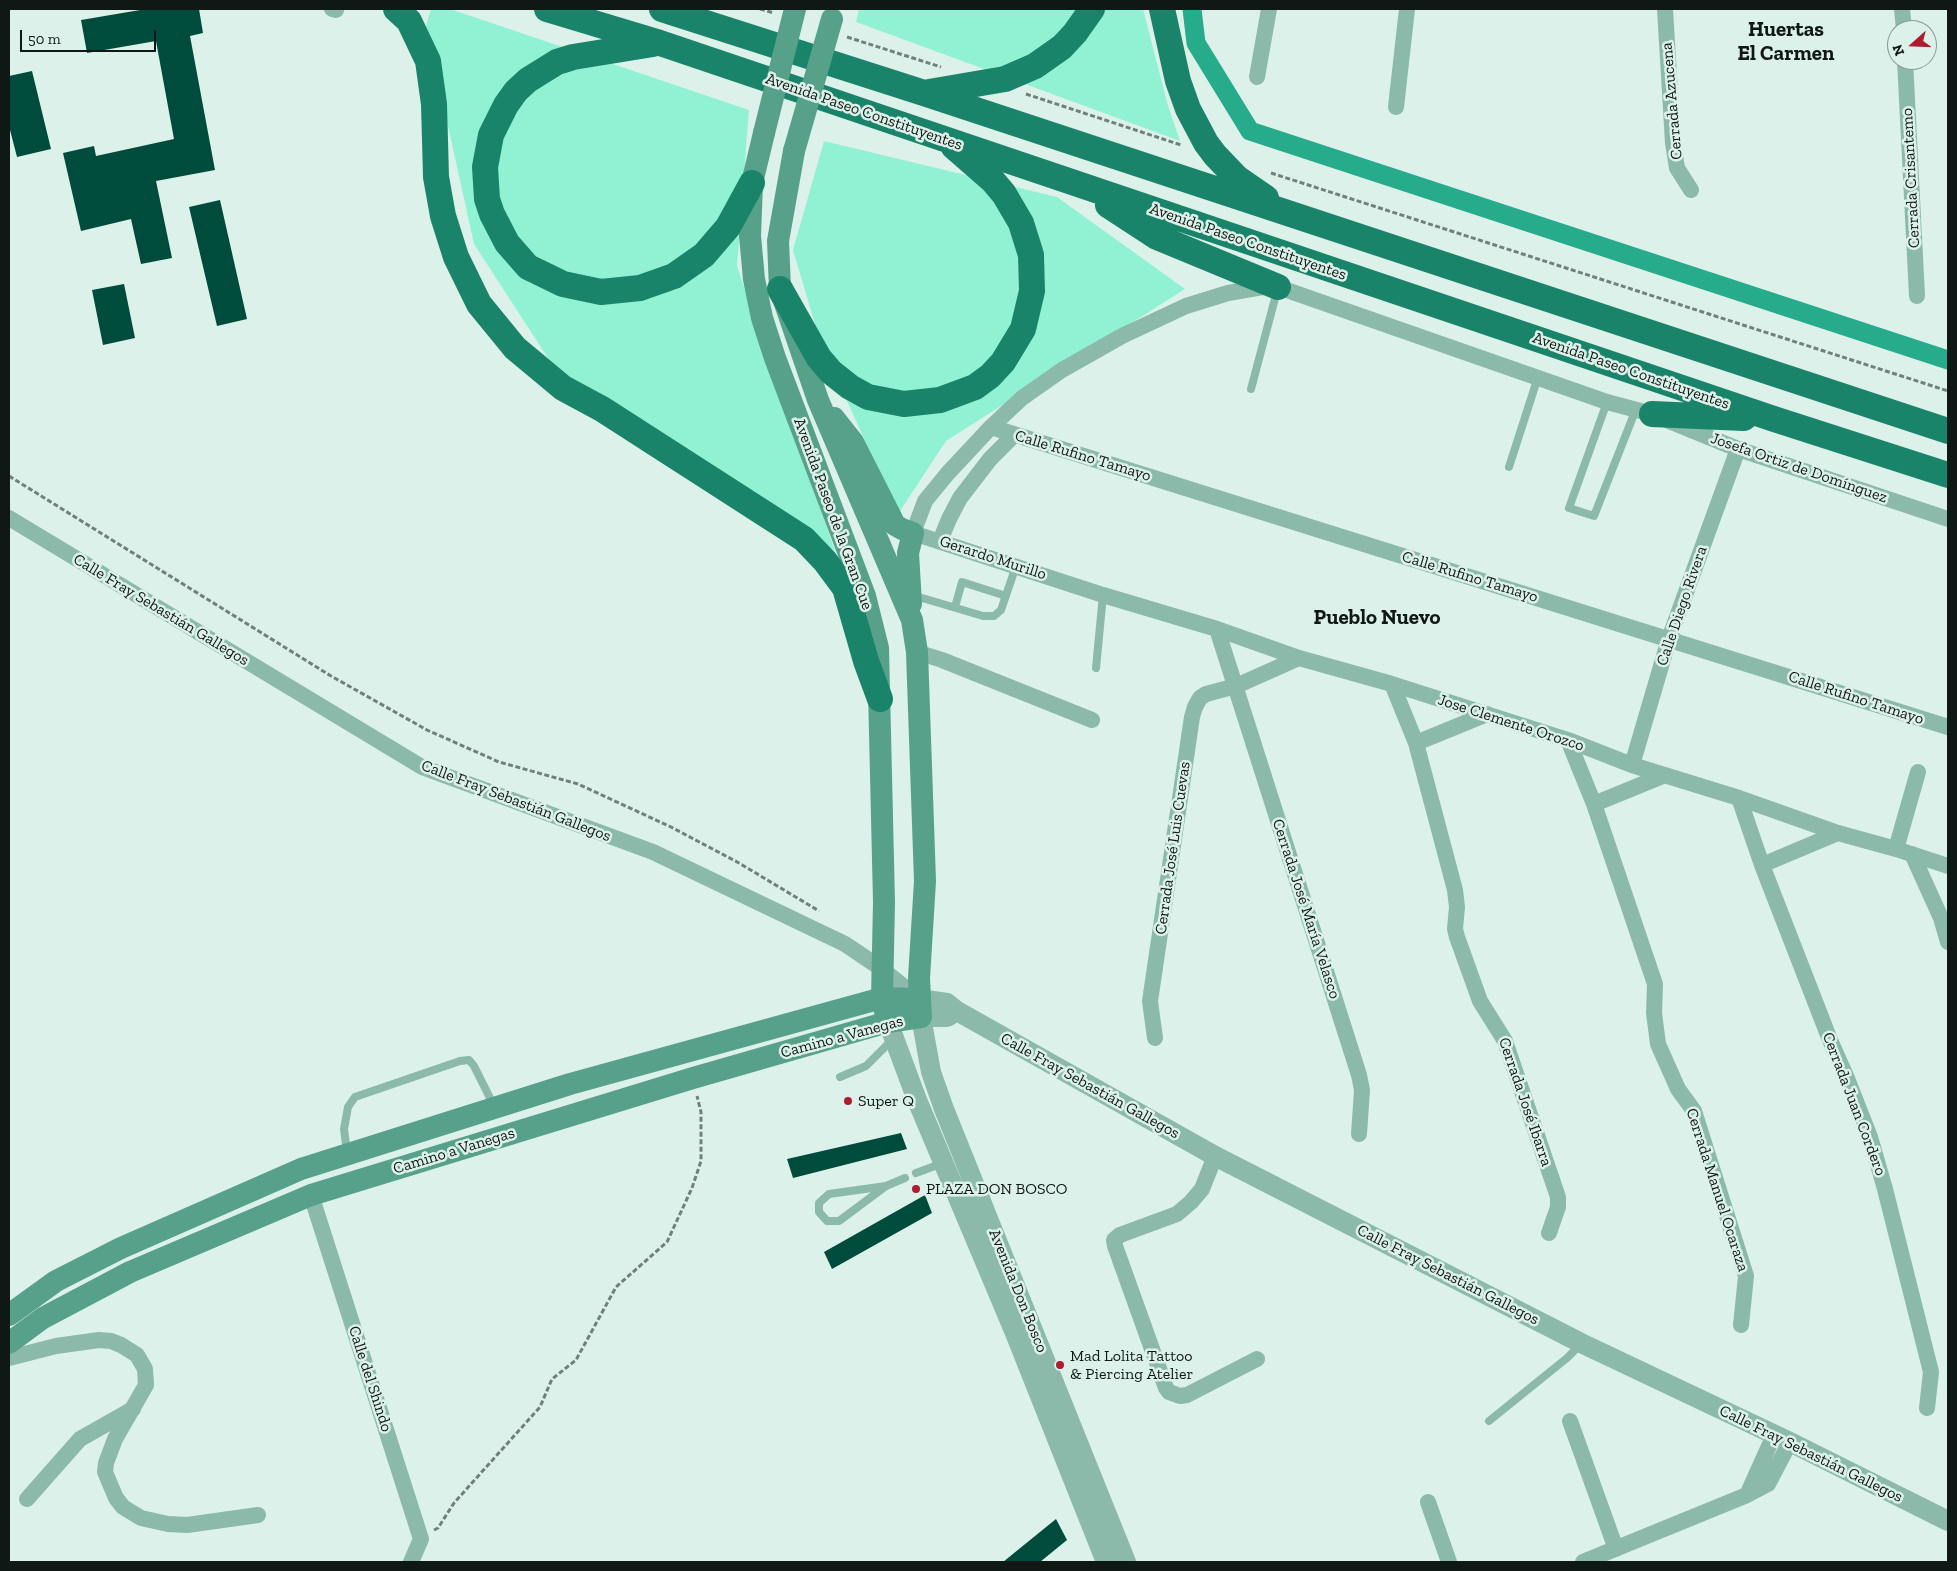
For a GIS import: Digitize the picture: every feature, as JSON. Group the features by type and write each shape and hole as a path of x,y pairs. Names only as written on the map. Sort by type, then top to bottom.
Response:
{"highway":[{"path":"396,9 409,21 428,61 434,104 436,177 443,216 456,258 479,304 514,348 563,388 602,409 804,539 825,561 844,588 866,661 880,699"},
{"name":"Avenida Paseo Constituyentes","path":"547,9 660,43 1774,419 1948,475"},
{"path":"662,9 686,13 1948,431"},
{"path":"924,93 989,82 1020,73 1049,57 1076,33 1092,9"},
{"path":"1162,9 1178,81 1199,130 1215,155 1237,178 1287,213"},
{"path":"660,43 573,57 542,70 516,92 497,119 491,135 485,167 485,183 490,207 498,229 507,243 528,267 563,284 601,292 640,288 674,276 704,255 728,227 752,182"},
{"path":"780,289 819,358 831,372 850,387 868,397 904,404 940,400 975,387 990,376 1003,362 1023,329 1032,291 1031,255 1021,223 1004,194 993,181 946,140"},
{"path":"1076,184 1157,237 1278,287"},
{"path":"1644,412 1774,419"}],"main road":[{"name":"Avenida Paseo de la Gran Cue","path":"787,12 764,133 752,182 750,236 754,279 762,318 775,358 865,596 878,648 884,902 882,998 891,1030"},
{"name":"Avenida Paseo de la Gran Cue","path":"837,21 794,151 778,241 780,289 818,400 912,620 917,652 925,880 922,915 920,1008"},
{"path":"818,400 845,430 853,442 895,524 902,530 913,533 908,553 912,620"},
{"path":"884,902 891,921 899,927 908,929 915,927 922,915"},
{"name":"Camino a Vanegas","path":"9,1315 56,1281 122,1248 301,1170 570,1084 882,998 920,1008"},
{"name":"Camino a Vanegas","path":"16,1337 43,1318 130,1272 311,1195 693,1078 891,1030 920,1008"}],"street":[{"path":"1257,77 1269,9"},
{"path":"1396,107 1407,9"},
{"name":"Cerrada Azucena","path":"1665,9 1673,143 1677,168 1691,190"},
{"name":"Cerrada Crisantemo","path":"1906,70 1917,296"},
{"path":"913,533 925,501 948,473 991,427 1022,398 1062,370 1122,336 1186,306 1228,293 1263,287 1278,287"},
{"name":"Josefa Ortiz de Domínguez","path":"1278,287 1607,402 1644,412 1738,449 1948,519"},
{"name":"Calle Rufino Tamayo","path":"991,427 1948,727"},
{"path":"940,541 960,498 990,459 1014,435"},
{"name":"Calle Diego Rivera","path":"1632,765 1669,639 1738,449"},
{"name":"Calle Fray Sebastián Gallegos","path":"9,518 422,767 653,852 845,944 882,968 920,1008 947,1003 957,1012 1215,1156 1581,1344 1782,1439 1948,1521"},
{"name":"Gerardo Murillo","path":"913,533 1073,584"},
{"name":"Jose Clemente Orozco","path":"1073,584 1103,595 1217,629 1299,658 1488,714 1568,740 1632,765 1739,798 1838,833 1948,866"},
{"name":"Cerrada José María Velasco","path":"1217,629 1359,1075 1362,1090 1359,1134"},
{"path":"917,652 942,660 1092,720"},
{"path":"1236,686 1299,658"},
{"name":"Cerrada José Ibarra","path":"1392,684 1416,743 1455,890 1457,907 1455,929 1457,938 1480,1001 1499,1028 1505,1041 1558,1197 1558,1207 1549,1233"},
{"name":"Cerrada José Luis Cuevas","path":"1155,1038 1150,1001 1192,717 1200,698 1206,694 1236,686"},
{"path":"1416,743 1488,714"},
{"name":"Cerrada Manuel Ocaraza","path":"1568,740 1594,804 1655,984 1654,1013 1658,1044 1678,1089 1694,1111 1746,1276 1742,1325"},
{"path":"1896,849 1918,772"},
{"path":"1594,804 1665,775"},
{"name":"Cerrada Juan Cordero","path":"1739,798 1762,865 1875,1154 1931,1372 1927,1408"},
{"path":"1762,865 1838,833"},
{"path":"1912,854 1944,917 1948,942"},
{"name":"Avenida Don Bosco","path":"920,1008 931,1072 953,1159"},
{"name":"Avenida Don Bosco","path":"891,1030 953,1159 1111,1558"},
{"path":"1215,1156 1202,1189 1192,1202 1177,1214 1120,1235 1114,1240 1114,1246 1169,1392 1180,1396 1187,1395 1257,1359"},
{"name":"Calle del Shindo","path":"311,1195 421,1539"},
{"path":"16,1337 45,1349"},
{"path":"9,1358 45,1349 99,1340 111,1341 137,1355 144,1369 146,1385 115,1439 106,1463 105,1472 116,1498 123,1507 141,1518 168,1524 186,1525 258,1515"},
{"path":"28,1499 80,1439 133,1410"},
{"path":"1570,1421 1616,1549"},
{"path":"1583,1562 1747,1496 1782,1439"},
{"path":"1428,1502 1450,1562"},
{"path":"411,1562 421,1539"}],"lane":[{"path":"1251,389 1278,287"},
{"path":"1509,467 1538,378"},
{"path":"1607,402 1569,508 1594,516 1626,438 1644,412"},
{"path":"911,595 983,616 994,616 1001,610 1016,566"},
{"path":"955,607 962,582 1006,596"},
{"path":"1096,668 1103,595"},
{"path":"840,1077 866,1066 891,1030"},
{"path":"347,1155 344,1129 351,1100 460,1061 469,1060 474,1066 495,1108"},
{"path":"916,1173 953,1159"},
{"path":"886,1186 829,1194 820,1203 819,1212 826,1222 839,1222 886,1186 905,1178"},
{"path":"1489,1421 1567,1358 1581,1344"}],"path":[{"path":"760,9 787,12"},
{"path":"837,21 943,68"},
{"path":"989,82 1215,155"},
{"path":"1262,170 1948,391"},
{"path":"9,476 331,676 427,730 499,762 578,784 671,826 739,863 821,912"},
{"path":"421,1539 438,1528 454,1503 540,1407 552,1379 576,1360 616,1287 667,1242 692,1188 701,1161 701,1112 693,1078"}],"green space":[{"path":"431,9 450,9 749,110 737,266 835,551 557,372 474,244 426,26"},
{"path":"859,9 1143,9 1168,106 1180,141 856,22"},
{"path":"824,141 1057,197 1185,289 946,441 898,514 820,341 793,250"}],"building":[{"path":"146,9 199,9 203,33 190,36 215,170 156,181 172,258 141,264 131,219 81,231 63,153 94,146 96,156 174,139 156,41 87,53 81,20"},
{"path":"32,71 51,149 17,157 9,126 9,76"},
{"path":"220,200 247,319 217,326 189,207"},
{"path":"124,284 135,338 103,345 92,290"},
{"path":"901,1133 907,1149 793,1178 787,1159"},
{"path":"925,1195 932,1213 832,1269 824,1252"},
{"path":"1056,1519 1067,1540 1040,1562 1003,1562"}],"waterway":[{"path":"1192,9 1196,43 1250,131 1948,360"}],"place":[{"name":"Super Q","path":"848,1101"},
{"name":"PLAZA DON BOSCO","path":"916,1189"},
{"name":"Mad Lolita Tattoo & Piercing Atelier","path":"1060,1365"}],"district":[{"name":"Huertas El Carmen","path":"1786,42"},
{"name":"Pueblo Nuevo","path":"1377,618"}]}
